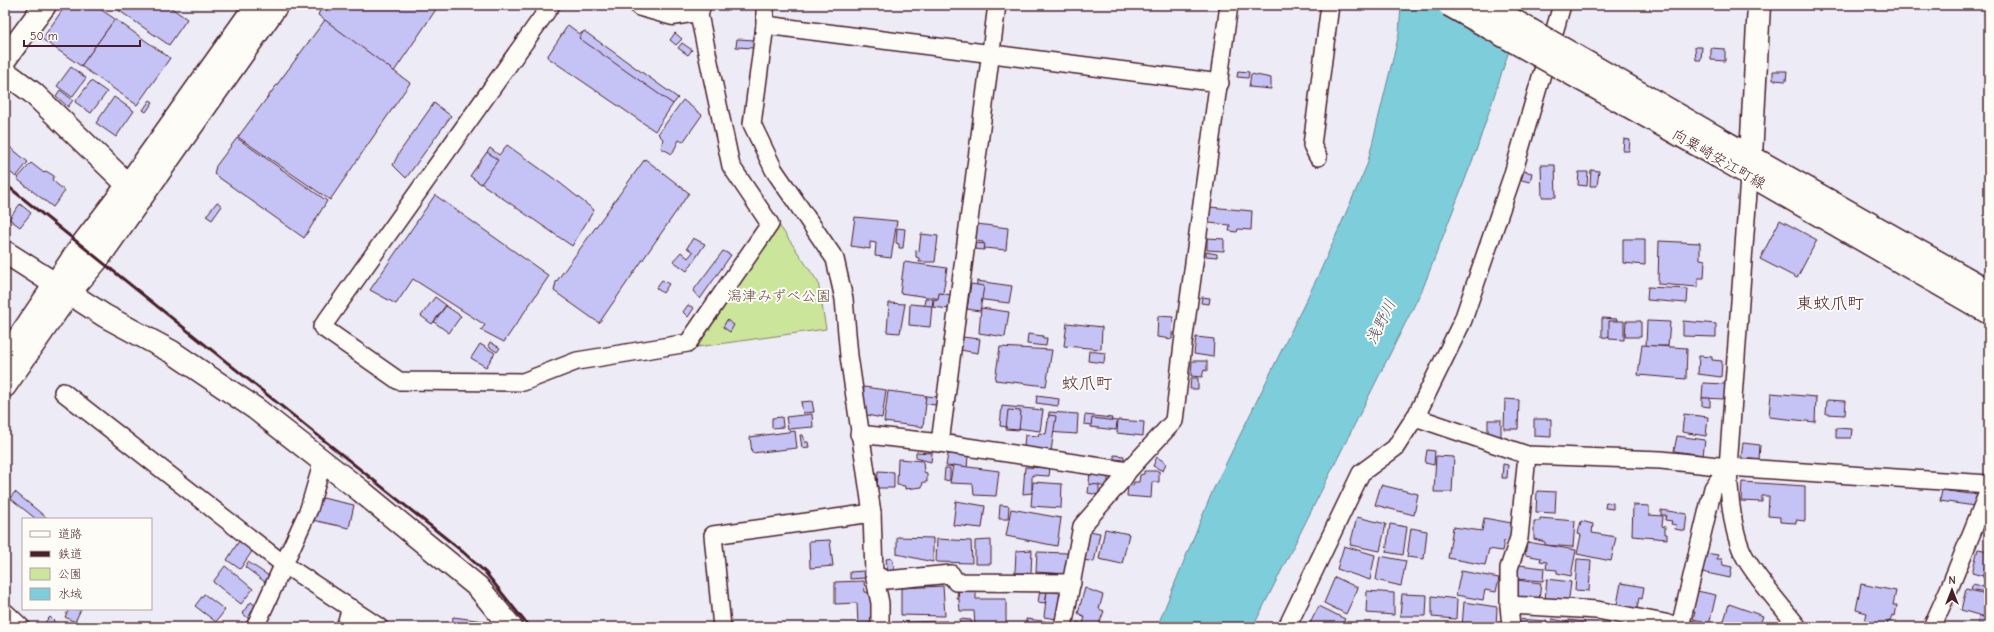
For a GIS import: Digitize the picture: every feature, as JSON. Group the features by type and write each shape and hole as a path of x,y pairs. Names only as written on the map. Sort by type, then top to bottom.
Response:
{"street":[{"path":"5,59 45,5"},
{"path":"5,358 62,289 98,259 135,190 256,5"},
{"path":"135,190 277,5"},
{"path":"550,5 322,327 399,381 524,382 577,361 688,343 770,224 731,166 697,8 673,14 641,5"},
{"path":"765,5 765,25 752,124 774,170 835,259 844,299 849,356 859,434 872,513 874,574 880,603 880,627"},
{"path":"940,442 997,5"},
{"path":"1063,627 1082,526 1123,480 1128,470 1174,421 1182,344 1220,83 1229,5"},
{"path":"1318,157 1312,145 1330,5"},
{"name":"向粟崎安江町線","path":"1449,5 1722,150 1989,313"},
{"name":"向粟崎安江町線","path":"1487,5 1722,150"},
{"path":"1287,627 1361,473 1395,448 1415,417 1463,320 1512,177 1562,5"},
{"path":"1759,5 1750,166 1728,467 1728,491 1734,526 1745,558 1767,589 1798,627"},
{"path":"765,25 990,55 1220,83"},
{"path":"5,72 33,93 135,190"},
{"name":"向粟崎安江町線","path":"1750,166 1989,291"},
{"path":"5,252 62,289 178,357 256,409 323,461 478,588 511,627"},
{"path":"5,386 62,289"},
{"path":"63,392 285,565 379,627"},
{"path":"1415,417 1528,455 1661,460 1728,467 1989,484"},
{"path":"859,434 940,442 1128,470"},
{"path":"1511,627 1509,606 1509,568 1519,538 1528,455"},
{"path":"255,627 285,565 309,509 323,461"},
{"path":"1680,627 1713,488 1728,467"},
{"path":"1932,627 1989,490"},
{"path":"722,627 713,535 872,513"},
{"path":"874,574 886,580 951,574 956,582 1072,583"},
{"path":"1509,606 1597,610 1665,623 1675,627"},
{"path":"345,627 351,608"},
{"path":"5,612 21,627"}],"green space":[{"name":"潟津みずべ公園","path":"779,225 818,282 826,329 697,347"}],"water":[{"name":"浅野川","path":"1401,5 1524,5 1476,151 1423,288 1253,627 1157,627 1213,490 1319,274 1367,165 1399,34"}],"building":[{"path":"66,5 94,5 115,19 81,66 42,39"},
{"path":"111,5 167,5 187,19 169,45"},
{"path":"322,5 439,5 393,73 318,15"},
{"path":"115,19 170,58 137,105 81,66"},
{"path":"325,20 410,83 330,200 238,137"},
{"path":"568,25 580,34 583,32 677,98 655,131 547,57"},
{"path":"584,31 678,98 673,104 579,38"},
{"path":"675,33 682,39 676,45 670,40"},
{"path":"737,39 755,40 754,48 736,47"},
{"path":"682,43 692,50 688,55 678,48"},
{"path":"1695,47 1702,47 1701,60 1696,60"},
{"path":"1711,48 1725,49 1725,61 1711,60"},
{"path":"71,67 86,78 72,97 57,86"},
{"path":"1238,71 1249,72 1248,78 1237,77"},
{"path":"1773,71 1787,71 1786,81 1773,80"},
{"path":"1251,74 1271,78 1271,89 1249,87"},
{"path":"91,81 107,92 91,113 75,102"},
{"path":"60,90 73,100 68,107 56,96"},
{"path":"114,97 134,111 116,137 96,123"},
{"path":"150,100 153,102 146,112 143,110"},
{"path":"683,100 702,115 683,142 679,140 672,154 661,148 663,139 658,134"},
{"path":"434,103 451,116 406,178 393,165 399,153"},
{"path":"237,138 327,201 304,238 214,174 216,166"},
{"path":"1624,139 1630,140 1629,151 1623,151"},
{"path":"5,143 28,162 16,177 5,168"},
{"path":"507,145 560,183 594,210 572,246 479,182 472,175 490,148 499,155"},
{"path":"487,152 498,160 481,184 470,176"},
{"path":"645,159 689,193 599,323 554,291 556,282"},
{"path":"31,163 44,173 46,171 54,176 52,180 65,191 53,207 17,179"},
{"path":"1541,165 1555,165 1556,197 1542,197"},
{"path":"1591,170 1599,171 1597,186 1590,186"},
{"path":"1524,171 1532,173 1530,182 1521,180"},
{"path":"1579,172 1588,172 1587,186 1578,185"},
{"path":"435,195 549,276 504,342 481,330 485,325 413,279 396,304 370,290"},
{"path":"217,202 222,206 212,220 206,216"},
{"path":"20,204 31,213 20,227 9,219"},
{"path":"1210,207 1252,211 1251,230 1238,229 1237,232 1229,231 1230,225 1209,223"},
{"path":"855,217 897,221 891,258 875,256 876,243 870,242 870,249 851,246"},
{"path":"1780,220 1817,240 1797,278 1760,259"},
{"path":"977,224 1008,228 1006,250 984,248 983,242 976,241"},
{"path":"897,228 905,229 903,248 899,248 899,244 896,243"},
{"path":"921,234 938,236 935,262 919,262 919,258 916,257 916,250 919,251"},
{"path":"693,238 705,244 687,271 673,261 681,252 688,258 693,252 687,248"},
{"path":"1207,238 1224,239 1224,251 1207,250"},
{"path":"1623,239 1645,239 1645,265 1623,263"},
{"path":"1659,241 1700,243 1700,259 1705,260 1704,278 1698,278 1698,287 1658,284"},
{"path":"974,243 985,244 984,250 974,249"},
{"path":"723,251 731,255 700,299 693,291"},
{"path":"1206,252 1217,254 1217,257 1206,256"},
{"path":"904,262 947,268 942,299 900,293"},
{"path":"662,280 669,284 663,293 656,288"},
{"path":"977,281 1012,286 1009,303 976,299"},
{"path":"971,284 984,286 980,311 967,309"},
{"path":"1648,287 1688,289 1687,303 1647,300"},
{"path":"939,293 951,295 949,309 933,307 934,299 938,300"},
{"path":"435,297 446,305 432,324 421,316"},
{"path":"1202,297 1210,298 1209,304 1201,303"},
{"path":"925,298 933,299 932,308 924,307"},
{"path":"889,303 905,304 900,333 887,332"},
{"path":"910,304 932,306 930,327 909,325"},
{"path":"688,305 694,308 688,317 683,312"},
{"path":"446,306 461,316 449,333 434,322"},
{"path":"981,308 1009,312 1005,337 979,333"},
{"path":"1158,316 1173,317 1172,339 1157,337"},
{"path":"1602,318 1617,319 1616,338 1602,337"},
{"path":"727,320 734,325 730,332 723,327"},
{"path":"1609,321 1624,321 1624,340 1609,339"},
{"path":"1626,321 1641,321 1641,337 1625,337"},
{"path":"1647,321 1670,322 1668,346 1646,346"},
{"path":"1683,321 1716,324 1716,337 1683,336"},
{"path":"1067,323 1102,327 1101,349 1064,346"},
{"path":"1028,334 1047,338 1046,346 1027,344"},
{"path":"962,337 980,339 978,353 960,350"},
{"path":"1196,337 1214,339 1213,357 1194,354"},
{"path":"490,342 500,348 497,352 488,346"},
{"path":"480,344 495,353 486,367 471,358"},
{"path":"1642,345 1687,348 1686,379 1638,375"},
{"path":"1000,347 1052,350 1046,386 995,380"},
{"path":"1089,351 1105,353 1104,363 1088,361"},
{"path":"1699,356 1712,357 1712,360 1722,361 1721,377 1698,374"},
{"path":"1192,361 1207,361 1207,371 1204,370 1202,377 1191,376"},
{"path":"1191,378 1198,378 1198,389 1190,389"},
{"path":"1703,383 1726,384 1725,399 1702,398"},
{"path":"864,387 886,390 882,418 862,414"},
{"path":"888,391 927,396 923,427 884,422"},
{"path":"1771,393 1816,397 1815,422 1769,417"},
{"path":"926,396 939,397 938,405 925,404"},
{"path":"1037,396 1059,399 1058,406 1036,403"},
{"path":"1702,398 1710,398 1710,407 1702,406"},
{"path":"1505,399 1519,400 1518,429 1504,429"},
{"path":"1827,400 1846,401 1845,415 1826,414"},
{"path":"812,401 814,412 803,413 801,402"},
{"path":"1002,406 1043,410 1040,431 1000,426"},
{"path":"1008,410 1021,411 1019,430 1006,429"},
{"path":"1049,412 1078,414 1077,434 1047,432"},
{"path":"812,414 813,427 788,429 786,417"},
{"path":"1684,414 1708,417 1706,436 1682,432"},
{"path":"1049,415 1056,416 1051,451 1024,447 1025,435 1038,436 1039,433 1046,434"},
{"path":"1085,415 1112,418 1110,427 1084,424"},
{"path":"782,417 783,427 772,428 772,418"},
{"path":"1092,418 1117,421 1116,430 1091,427"},
{"path":"1534,419 1551,419 1551,437 1534,436"},
{"path":"1118,420 1144,422 1143,436 1117,433"},
{"path":"1488,420 1501,420 1501,439 1488,439"},
{"path":"1836,428 1852,429 1851,438 1836,438"},
{"path":"795,431 797,448 752,453 750,437"},
{"path":"800,435 803,435 805,442 808,442 809,447 802,448"},
{"path":"1677,436 1705,440 1703,455 1674,451"},
{"path":"1743,443 1760,445 1759,460 1741,458"},
{"path":"1427,450 1435,451 1434,465 1425,463"},
{"path":"916,452 932,453 931,462 916,458"},
{"path":"948,454 968,456 967,468 946,466"},
{"path":"1114,455 1124,456 1124,460 1114,459"},
{"path":"1436,456 1454,457 1452,492 1434,492"},
{"path":"1157,457 1166,463 1163,471 1153,466"},
{"path":"898,459 923,461 924,472 927,473 927,482 923,482 922,487 905,489 905,486 897,485"},
{"path":"1503,464 1508,465 1507,478 1502,478"},
{"path":"953,465 999,471 996,496 974,495 973,484 950,483"},
{"path":"1025,467 1050,468 1049,476 1032,475 1032,493 1023,494"},
{"path":"945,468 950,468 950,480 944,481"},
{"path":"878,471 894,472 894,488 877,488"},
{"path":"1090,471 1108,473 1108,487 1089,484"},
{"path":"1144,471 1159,471 1159,482 1152,482 1151,498 1127,496 1128,485 1133,486 1134,482 1139,482 1140,475 1144,474"},
{"path":"1033,482 1062,484 1061,508 1031,506"},
{"path":"1742,482 1805,486 1805,521 1796,520 1796,523 1780,522 1780,517 1768,516 1769,496 1762,496 1762,502 1741,501"},
{"path":"1089,484 1099,485 1099,495 1088,493"},
{"path":"1381,485 1418,494 1414,515 1375,505"},
{"path":"1942,490 1977,495 1975,506 1940,501"},
{"path":"1537,491 1556,492 1555,513 1536,512"},
{"path":"15,492 47,518 35,518 10,498"},
{"path":"318,497 354,505 349,528 312,520"},
{"path":"956,501 985,506 982,528 953,525"},
{"path":"1606,502 1613,503 1613,509 1605,508"},
{"path":"1000,505 1009,506 1008,519 999,519"},
{"path":"1633,505 1649,506 1649,515 1663,516 1662,526 1665,527 1667,539 1632,536"},
{"path":"1011,509 1061,518 1057,546 1006,536"},
{"path":"1661,510 1687,514 1685,531 1675,529 1676,525 1671,524 1672,521 1665,520 1666,515 1661,515"},
{"path":"1357,517 1386,524 1380,551 1350,545"},
{"path":"1484,518 1517,524 1514,543 1504,541 1502,551 1489,549 1485,565 1448,558 1453,527 1482,531"},
{"path":"1540,518 1575,521 1573,547 1545,545 1545,542 1534,539 1534,521 1540,521"},
{"path":"1581,521 1593,524 1592,533 1616,537 1611,561 1577,554 1581,535 1578,534"},
{"path":"1390,524 1407,527 1403,555 1386,552"},
{"path":"1411,528 1427,531 1424,559 1407,557"},
{"path":"1105,529 1129,534 1122,564 1099,559"},
{"path":"1089,531 1100,533 1094,562 1084,560"},
{"path":"897,537 933,538 933,562 897,554"},
{"path":"937,539 971,541 972,563 936,562"},
{"path":"830,540 833,566 810,568 809,541"},
{"path":"991,540 991,564 975,564 975,541"},
{"path":"239,541 253,550 240,569 227,560"},
{"path":"1527,542 1576,550 1571,576 1557,573 1557,570 1546,569 1547,562 1540,561 1541,558 1525,555"},
{"path":"1344,546 1375,555 1370,580 1337,569"},
{"path":"1978,549 1989,551 1983,576 1972,573"},
{"path":"1032,550 1031,573 1015,573 1016,551"},
{"path":"1037,552 1068,553 1065,574 1036,572"},
{"path":"1705,553 1718,555 1717,559 1722,559 1723,565 1732,567 1730,578 1702,572"},
{"path":"1380,556 1406,561 1401,586 1376,580"},
{"path":"1988,557 1989,558 1989,579 1983,578"},
{"path":"892,558 895,572 888,573 886,559"},
{"path":"1577,559 1591,560 1589,591 1575,590"},
{"path":"248,562 269,576 265,582 245,567"},
{"path":"1519,565 1544,568 1543,581 1517,579"},
{"path":"225,566 253,589 241,604 213,582"},
{"path":"864,571 865,578 850,579 850,572"},
{"path":"1461,571 1499,578 1496,592 1485,590 1483,600 1456,595"},
{"path":"1335,577 1358,588 1346,614 1324,603"},
{"path":"1547,579 1571,582 1568,605 1545,600"},
{"path":"1516,580 1541,583 1538,608 1512,604"},
{"path":"864,581 865,592 872,593 872,623 858,624 857,603 835,604 835,582"},
{"path":"1621,583 1644,587 1642,599 1639,598 1636,614 1616,610"},
{"path":"958,584 976,584 975,599 957,599"},
{"path":"1861,584 1896,591 1893,605 1897,605 1895,616 1892,615 1887,626 1865,621 1867,613 1856,610"},
{"path":"1973,584 1989,588 1989,593 1971,589"},
{"path":"943,586 945,616 901,615 901,588"},
{"path":"1085,588 1103,595 1099,609 1104,611 1098,627 1075,627 1077,622 1083,624 1085,617 1078,613"},
{"path":"958,589 976,589 976,599 1006,599 1006,626 975,626 974,611 960,611"},
{"path":"1966,589 1989,595 1989,618 1961,610"},
{"path":"1040,590 1047,591 1045,603 1038,602"},
{"path":"1047,591 1060,593 1057,619 1044,617"},
{"path":"1367,591 1394,593 1394,615 1366,613"},
{"path":"1697,591 1716,595 1709,625 1702,624 1703,621 1693,619 1695,612 1692,612"},
{"path":"204,594 225,610 216,622 195,606"},
{"path":"1402,594 1427,595 1426,616 1400,616"},
{"path":"1432,596 1457,599 1456,619 1432,617"},
{"path":"251,602 258,608 249,619 242,613"},
{"path":"1464,602 1497,607 1496,627 1462,627"},
{"path":"1729,604 1763,616 1759,627 1718,627 1720,623 1723,624"},
{"path":"1319,606 1345,619 1341,627 1308,627"},
{"path":"68,610 81,610 75,622 65,617"},
{"path":"1979,616 1989,618 1989,627 1977,627"},
{"path":"50,617 60,627 40,627"},
{"path":"453,617 484,621 483,627 452,627"},
{"path":"960,619 971,620 972,627 960,627"},
{"path":"1026,619 1059,623 1058,627 1026,627"},
{"path":"1516,619 1547,621 1546,627 1515,627"},
{"path":"1552,619 1568,622 1567,627 1551,627"},
{"path":"1569,620 1585,622 1584,625 1597,627 1568,627"},
{"path":"1691,620 1698,622 1698,624 1705,627 1690,627"},
{"path":"947,621 947,627 902,627 902,622"}],"railway":[{"path":"5,184 463,552 485,572 529,627"}],"district":[{"name":"東蚊爪町","path":"1830,303"},
{"name":"蚊爪町","path":"1087,383"}]}
